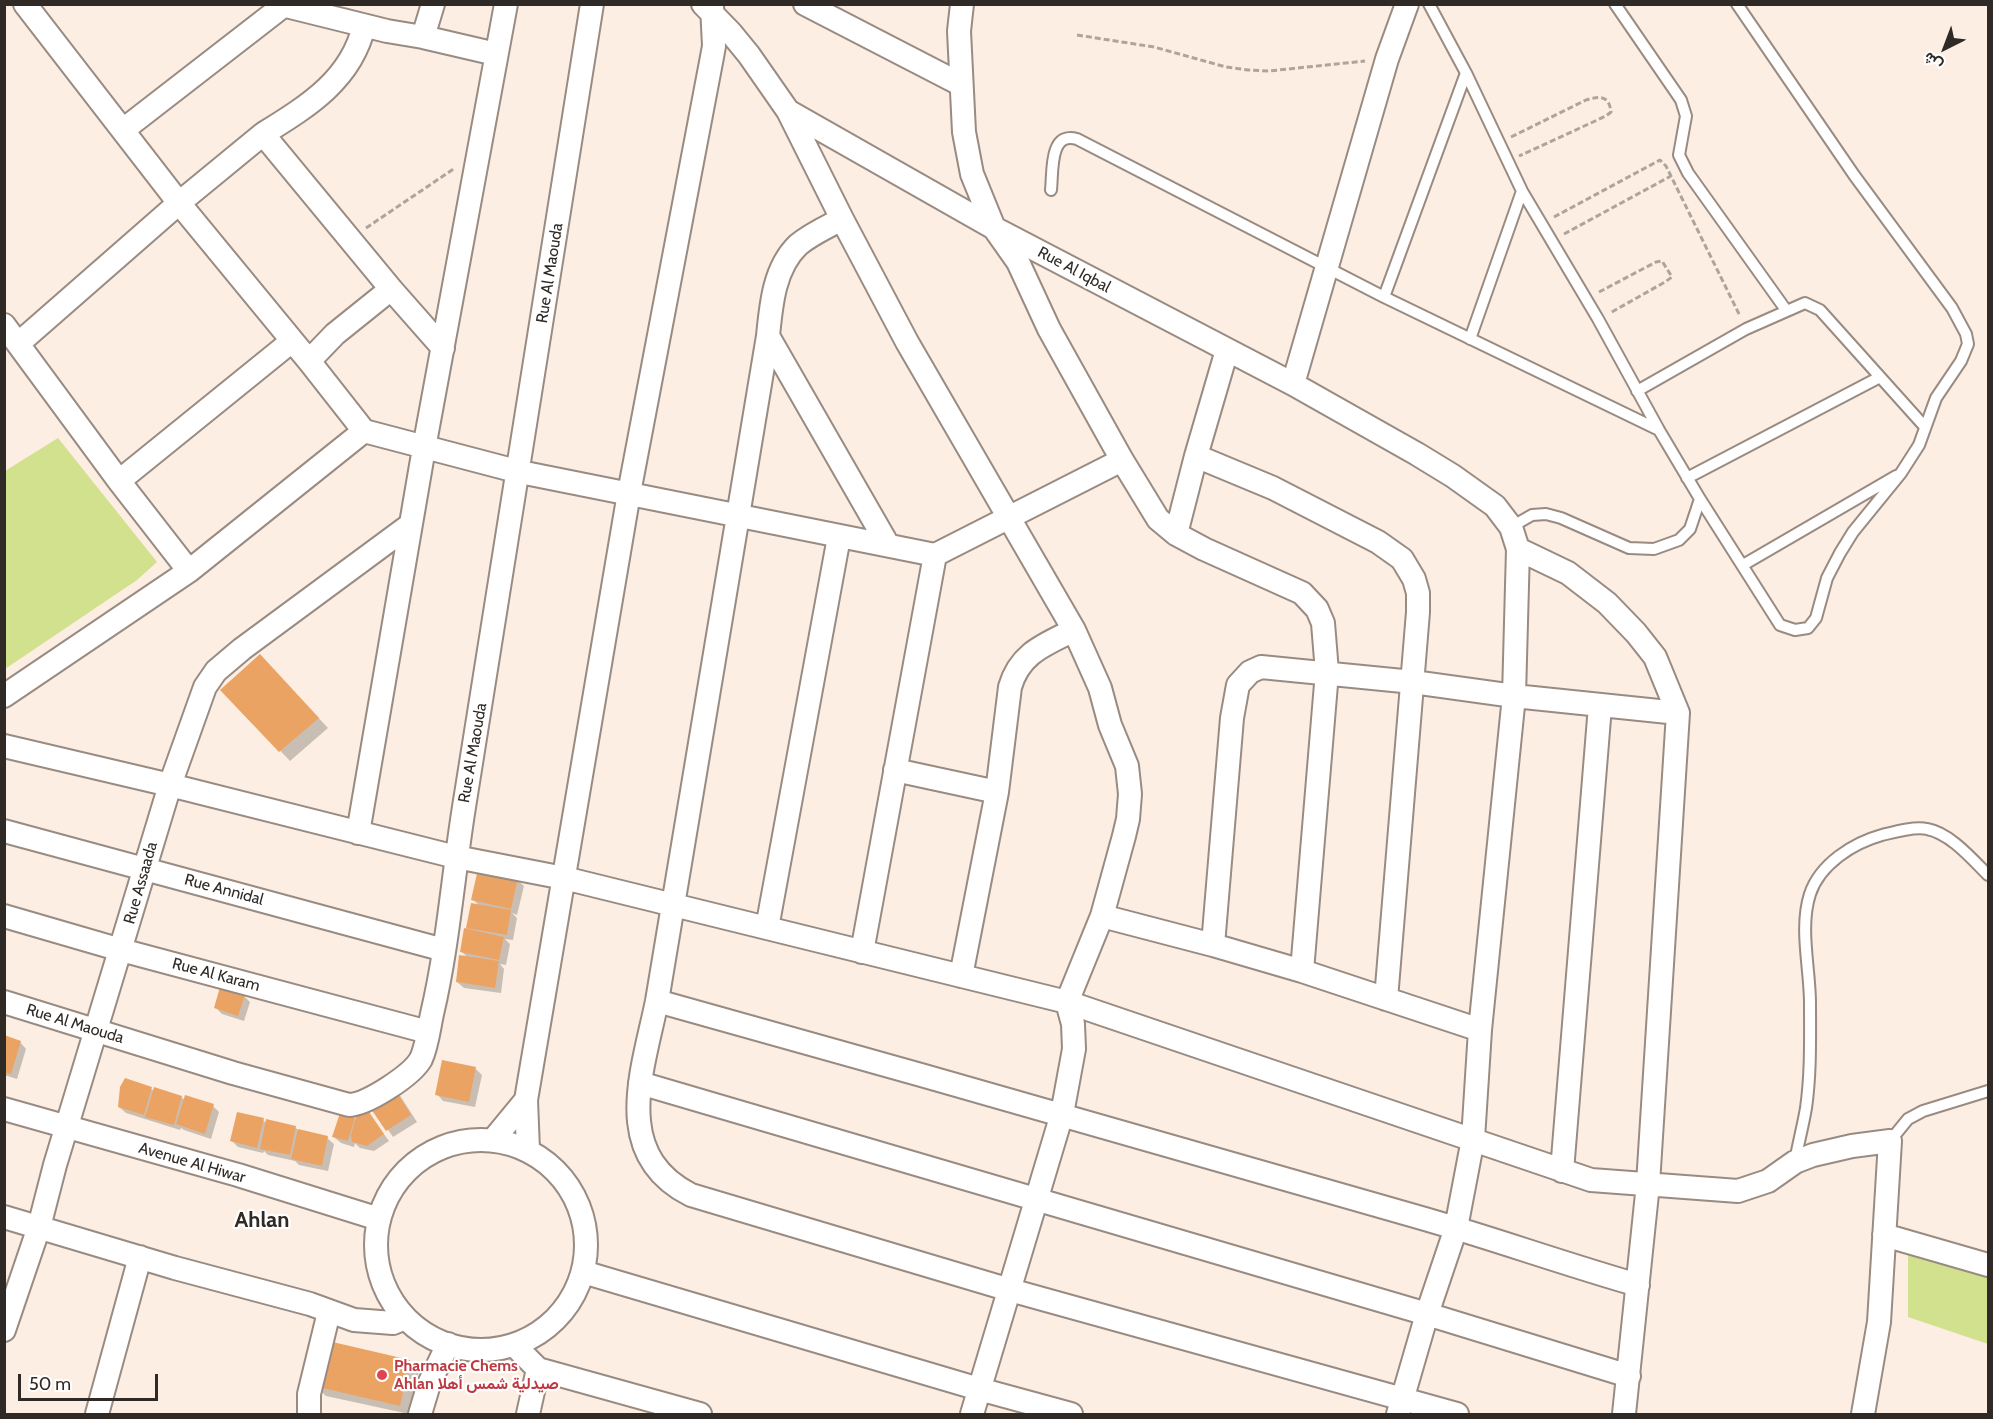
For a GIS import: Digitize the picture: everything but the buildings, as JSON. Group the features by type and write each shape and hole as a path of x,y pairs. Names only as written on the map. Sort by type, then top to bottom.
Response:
{"street":[{"path":"25,4 179,202 364,431 520,472 935,555 1122,460"},
{"path":"423,37 433,4"},
{"path":"358,833 410,525 506,4"},
{"name":"Rue Al Maouda","path":"4,1002 244,1076 350,1105 363,1104 405,1075 420,1060 428,1032 444,950 456,857 520,472 592,4"},
{"path":"805,4 960,84"},
{"path":"962,4 959,31 960,84 964,132 972,174 994,228 1018,262 1049,329 1122,460 1158,519 1176,534 1203,549 1302,593 1317,609 1323,623 1327,672 1302,971"},
{"path":"1293,384 1387,59 1407,4"},
{"path":"123,130 281,5 364,26 496,54"},
{"path":"528,1150 526,1100 629,493 712,57 714,38 709,7"},
{"name":"Rue Al Iqbal","path":"709,7 749,55 788,111 994,228 1293,384 1418,454 1480,494 1505,516 1511,527"},
{"path":"19,343 179,202 340,76 359,45 364,26"},
{"path":"788,111 842,219 959,434 1010,517 1074,630 1100,688 1110,725 1127,766 1130,794 1128,819 1102,916 1067,1002 1074,1024 1074,1049 1062,1114 972,1414"},
{"path":"263,134 391,289 443,348"},
{"path":"842,219 800,244 785,262 775,292 657,1000 640,1083 638,1121 643,1146 658,1170 679,1189 691,1195 1401,1406 1457,1414"},
{"path":"309,361 335,334 391,289"},
{"path":"4,325 119,481 189,571"},
{"path":"768,336 888,545"},
{"path":"119,481 292,341"},
{"path":"1176,534 1227,350"},
{"path":"4,696 189,571 364,431"},
{"path":"1196,456 1282,493 1377,542 1402,559 1414,579 1418,593 1413,682 1386,999"},
{"name":"Rue Assaada","path":"4,1330 39,1227 55,1165 170,785 205,687 216,671 242,649 410,525"},
{"path":"1401,1406 1427,1314 1456,1228 1473,1139 1480,1030 1514,696 1518,549 1511,527"},
{"path":"767,928 839,537"},
{"path":"1518,549 1568,573 1607,603 1655,657 1678,713 1648,1184 1624,1414"},
{"path":"862,952 935,555"},
{"path":"961,976 997,792 1010,687 1014,675 1028,655 1074,630"},
{"path":"1213,945 1232,718 1238,685 1250,672 1261,667 1327,672 1514,696 1678,713"},
{"path":"1562,1171 1600,706"},
{"path":"4,746 456,857 564,878 1067,1002 1592,1180 1738,1191 1768,1181 1795,1162 1814,1155 1852,1146 1890,1141 1879,1322 1863,1414"},
{"path":"896,770 997,792"},
{"name":"Rue Annidal","path":"4,831 444,950"},
{"name":"Rue Al Karam","path":"4,916 121,950 428,1032"},
{"path":"1102,916 1302,971 1480,1030"},
{"path":"657,1000 1456,1228 1638,1285"},
{"path":"640,1083 1427,1314 1629,1376"},
{"path":"493,1140 526,1100"},
{"name":"Avenue Al Hiwar","path":"4,1109 379,1219"},
{"path":"472,1139 493,1140 511,1143 528,1150 552,1166 571,1189 583,1215 587,1243 583,1272 574,1296 558,1318 537,1334 514,1345 481,1350 448,1344 414,1324 390,1296 380,1271 376,1245 379,1219 386,1198 413,1164 430,1152 450,1143 472,1139"},
{"path":"4,1217 310,1304 354,1320 414,1324"},
{"path":"1884,1235 1989,1265"},
{"path":"97,1414 140,1257"},
{"path":"583,1272 1071,1414"},
{"path":"309,1414 309,1394 329,1312"},
{"path":"414,1324 429,1384"},
{"path":"420,1414 429,1384 448,1344"},
{"path":"514,1345 538,1370 700,1414"},
{"path":"528,1414 538,1370"}],"lane":[{"path":"1430,4 1466,73 1522,191 1598,319 1659,430 1780,625 1795,630 1808,628 1816,618 1827,578 1839,553 1853,532 1902,473 1919,444 1936,398 1961,361 1968,344 1966,334 1952,308 1854,175 1737,4"},
{"path":"1616,4 1681,100 1686,116 1679,155 1688,173 1786,310"},
{"path":"1384,297 1466,73"},
{"path":"1051,190 1056,147 1062,140 1072,138 1384,297 1659,430"},
{"path":"1470,339 1522,191"},
{"path":"1637,391 1746,329 1805,303 1820,310 1925,427"},
{"path":"1688,478 1880,377"},
{"path":"1743,565 1902,473"},
{"path":"1511,527 1532,515 1546,514 1561,518 1629,548 1654,549 1679,540 1690,529 1700,499"},
{"path":"1795,1162 1806,1109 1810,1058 1810,999 1805,922 1810,893 1816,882 1839,856 1868,839 1898,831 1927,829 1952,840 1989,875"},
{"path":"1890,1141 1908,1119 1923,1111 1989,1091"}],"path":[{"path":"1077,35 1154,47 1226,67 1248,70 1387,59"},
{"path":"1498,143 1586,100 1599,96 1605,98 1610,104 1611,112 1606,116 1507,161"},
{"path":"350,240 478,151"},
{"path":"1541,224 1660,160 1671,176 1746,329"},
{"path":"1551,242 1671,176"},
{"path":"1586,299 1656,262 1662,261 1668,269 1672,277 1665,282 1598,319"}],"green space":[{"path":"58,438 157,562 137,580 5,669 5,471"},
{"path":"1908,1251 1988,1268 1988,1344 1908,1317"}],"place":[{"name":"Pharmacie Chems Ahlan صيدلية شمس أهلا","path":"382,1375"}],"district":[{"name":"Ahlan","path":"262,1221"}]}
